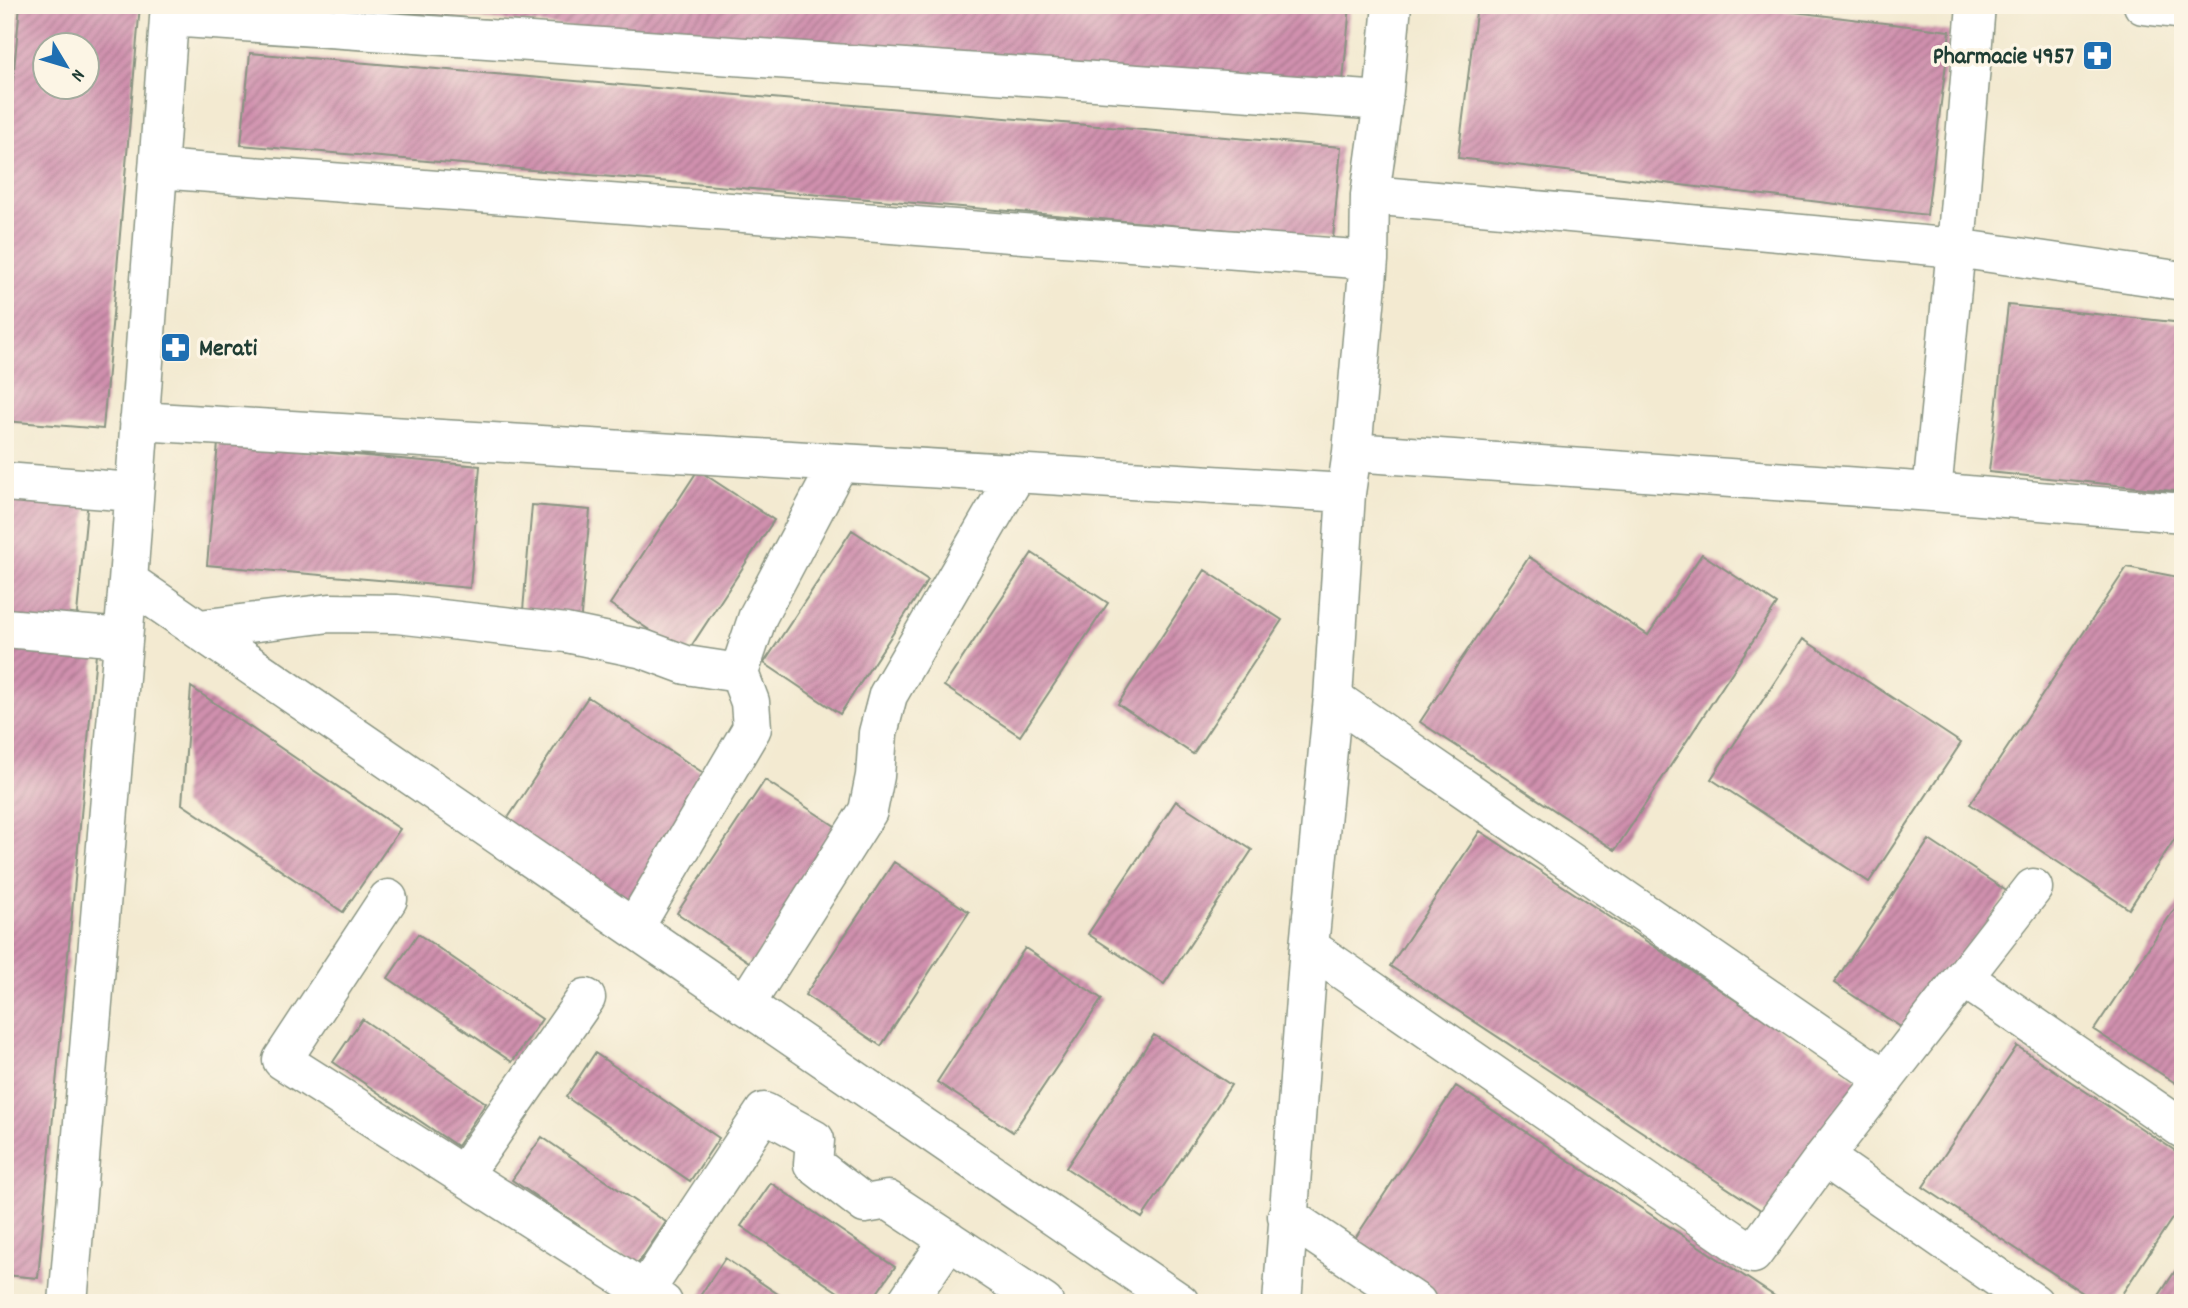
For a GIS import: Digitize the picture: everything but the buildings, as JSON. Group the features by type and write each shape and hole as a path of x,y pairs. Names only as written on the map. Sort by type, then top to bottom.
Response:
{"street":[{"path":"1282,1303 1309,947 1333,698 1346,493 1352,452 1368,260 1370,195 1383,101 1392,5"},
{"path":"1932,492 1976,5"},
{"path":"2143,5 2183,10"},
{"path":"68,1303 128,581 170,11 1383,101"},
{"path":"158,169 1368,260"},
{"path":"1370,195 1956,248 2183,281"},
{"path":"139,421 1346,493"},
{"path":"1352,452 1932,492 2183,513"},
{"path":"634,928 752,727 750,702 739,673 758,616 839,463"},
{"path":"745,1005 868,811 875,776 878,733 888,695 1017,473"},
{"path":"5,482 133,492"},
{"path":"128,581 1173,1301"},
{"path":"199,629 330,612 397,614 566,633 643,649 686,665 739,673"},
{"path":"5,628 123,638"},
{"path":"1333,698 1885,1079"},
{"path":"1309,947 1753,1254 1824,1157 2033,888"},
{"path":"388,899 282,1060 654,1297 764,1112 815,1140 813,1164 865,1205 888,1200 1044,1303"},
{"path":"1964,978 2183,1129"},
{"path":"463,1175 586,998"},
{"path":"1824,1157 2034,1303"},
{"path":"1287,1216 1418,1303"},
{"path":"906,1303 949,1240"}],"place":[{"name":"Pharmacie 4957","path":"2097,55"},
{"name":"Merati","path":"176,347"}]}
